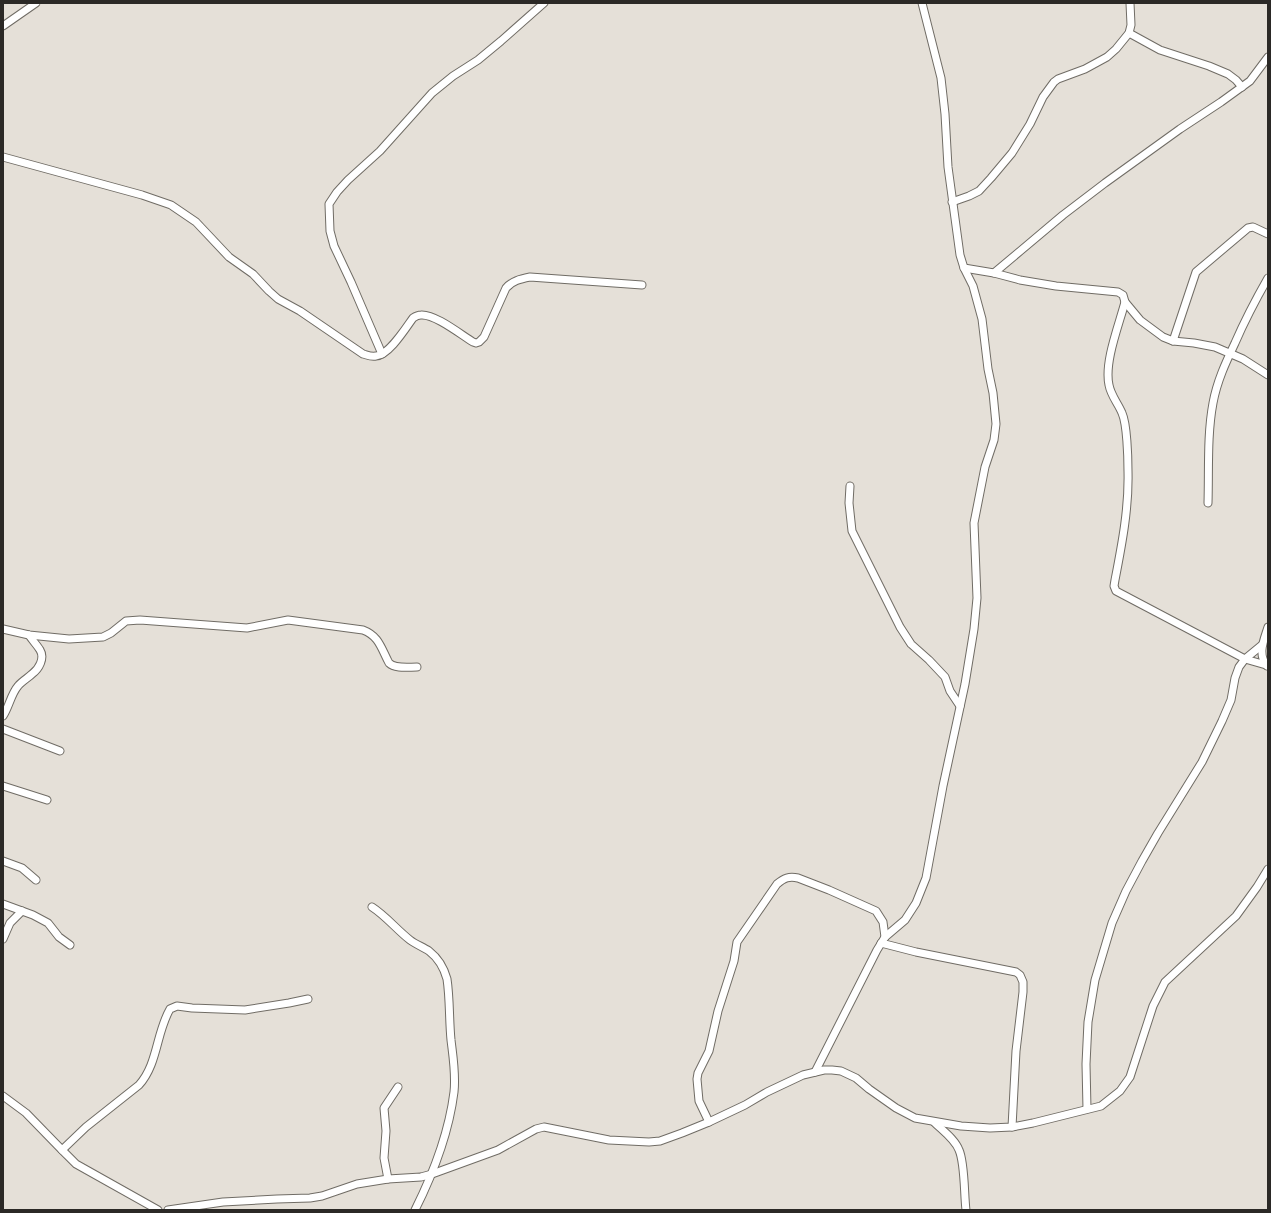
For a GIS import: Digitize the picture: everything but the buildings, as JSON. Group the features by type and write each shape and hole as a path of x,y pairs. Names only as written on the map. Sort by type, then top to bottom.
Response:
{"street":[{"path":"3,26 36,3"},
{"path":"382,354 352,282 334,246 330,231 329,204 348,180 380,151 432,93 453,76 478,60 544,3"},
{"path":"815,1072 873,956 883,940 905,920 916,903 926,878 938,812 965,684 974,629 977,598 974,523 985,466 994,440 996,424 982,320 973,286 964,268 957,235 948,167 941,78 922,3"},
{"path":"952,202 970,196 979,191 991,178 1012,153 1030,124 1043,97 1054,82 1107,58 1129,33 1132,21 1130,3"},
{"path":"1129,33 1160,50 1209,66 1228,74 1242,87"},
{"path":"994,273 1063,215 1105,183 1250,81 1268,57"},
{"path":"3,157 142,195 171,205 196,222 229,257 253,274 278,299 300,311 363,354 371,356 382,354 390,348 413,318 417,315 423,314 431,316 473,342 479,342 484,337 506,288 510,283 519,279 530,277 642,285"},
{"path":"1173,342 1196,272 1248,228 1253,227 1268,234"},
{"path":"964,268 1056,286 1118,292 1123,295 1126,302 1140,320 1150,329 1163,337 1173,342 1194,343 1215,347 1243,359 1268,375"},
{"path":"1208,503 1210,421 1213,402 1220,377 1230,353 1254,302 1268,278"},
{"path":"1126,302 1111,353 1108,370 1109,385 1114,399 1125,420 1128,471 1127,511 1114,586 1116,591 1245,659 1267,666"},
{"path":"850,486 849,503 852,531 871,569 900,626 911,644 945,677 950,691 960,706"},
{"path":"3,629 29,635 69,639 103,637 111,633 126,621 140,620 247,628 288,620 363,630 371,633 376,638 391,665 417,667"},
{"path":"1267,666 1263,661 1262,645 1268,627"},
{"path":"3,716 15,690 23,680 36,672 41,661 42,655 40,649 29,635"},
{"path":"1087,1109 1086,1064 1088,1022 1095,980 1112,923 1126,891 1142,861 1202,762 1231,700 1235,678 1239,667 1245,659 1262,645"},
{"path":"3,729 60,751"},
{"path":"3,786 47,800"},
{"path":"3,861 22,868 36,880"},
{"path":"168,1210 223,1202 310,1198 357,1184 432,1174 504,1147 539,1128 548,1127 609,1140 649,1142 660,1140 709,1122 802,1075 832,1070 847,1073 856,1078 896,1108 915,1118 934,1122 990,1128 1012,1127 1101,1106 1120,1091 1130,1077 1153,1006 1165,982 1236,916 1268,869"},
{"path":"709,1122 699,1101 697,1079 698,1073 709,1051 718,1011 734,961 737,942 777,884 789,877 798,878 876,911 881,917 885,930 883,940"},
{"path":"3,904 33,915 48,923 59,936 70,945"},
{"path":"372,907 411,941 429,951 437,958 445,970 447,979 455,1073 454,1090 444,1135 432,1174 415,1210"},
{"path":"3,939 10,923 22,911"},
{"path":"883,940 916,952 1016,972 1020,975 1023,982 1023,992 1016,1052 1012,1127"},
{"path":"62,1150 86,1127 139,1085 146,1077 162,1027 170,1009 177,1006 245,1010 308,999"},
{"path":"388,1179 384,1158 386,1131 384,1108 398,1087"},
{"path":"3,1096 26,1113 76,1164 158,1210"},
{"path":"934,1122 953,1140 959,1150 962,1161 966,1210"}]}
